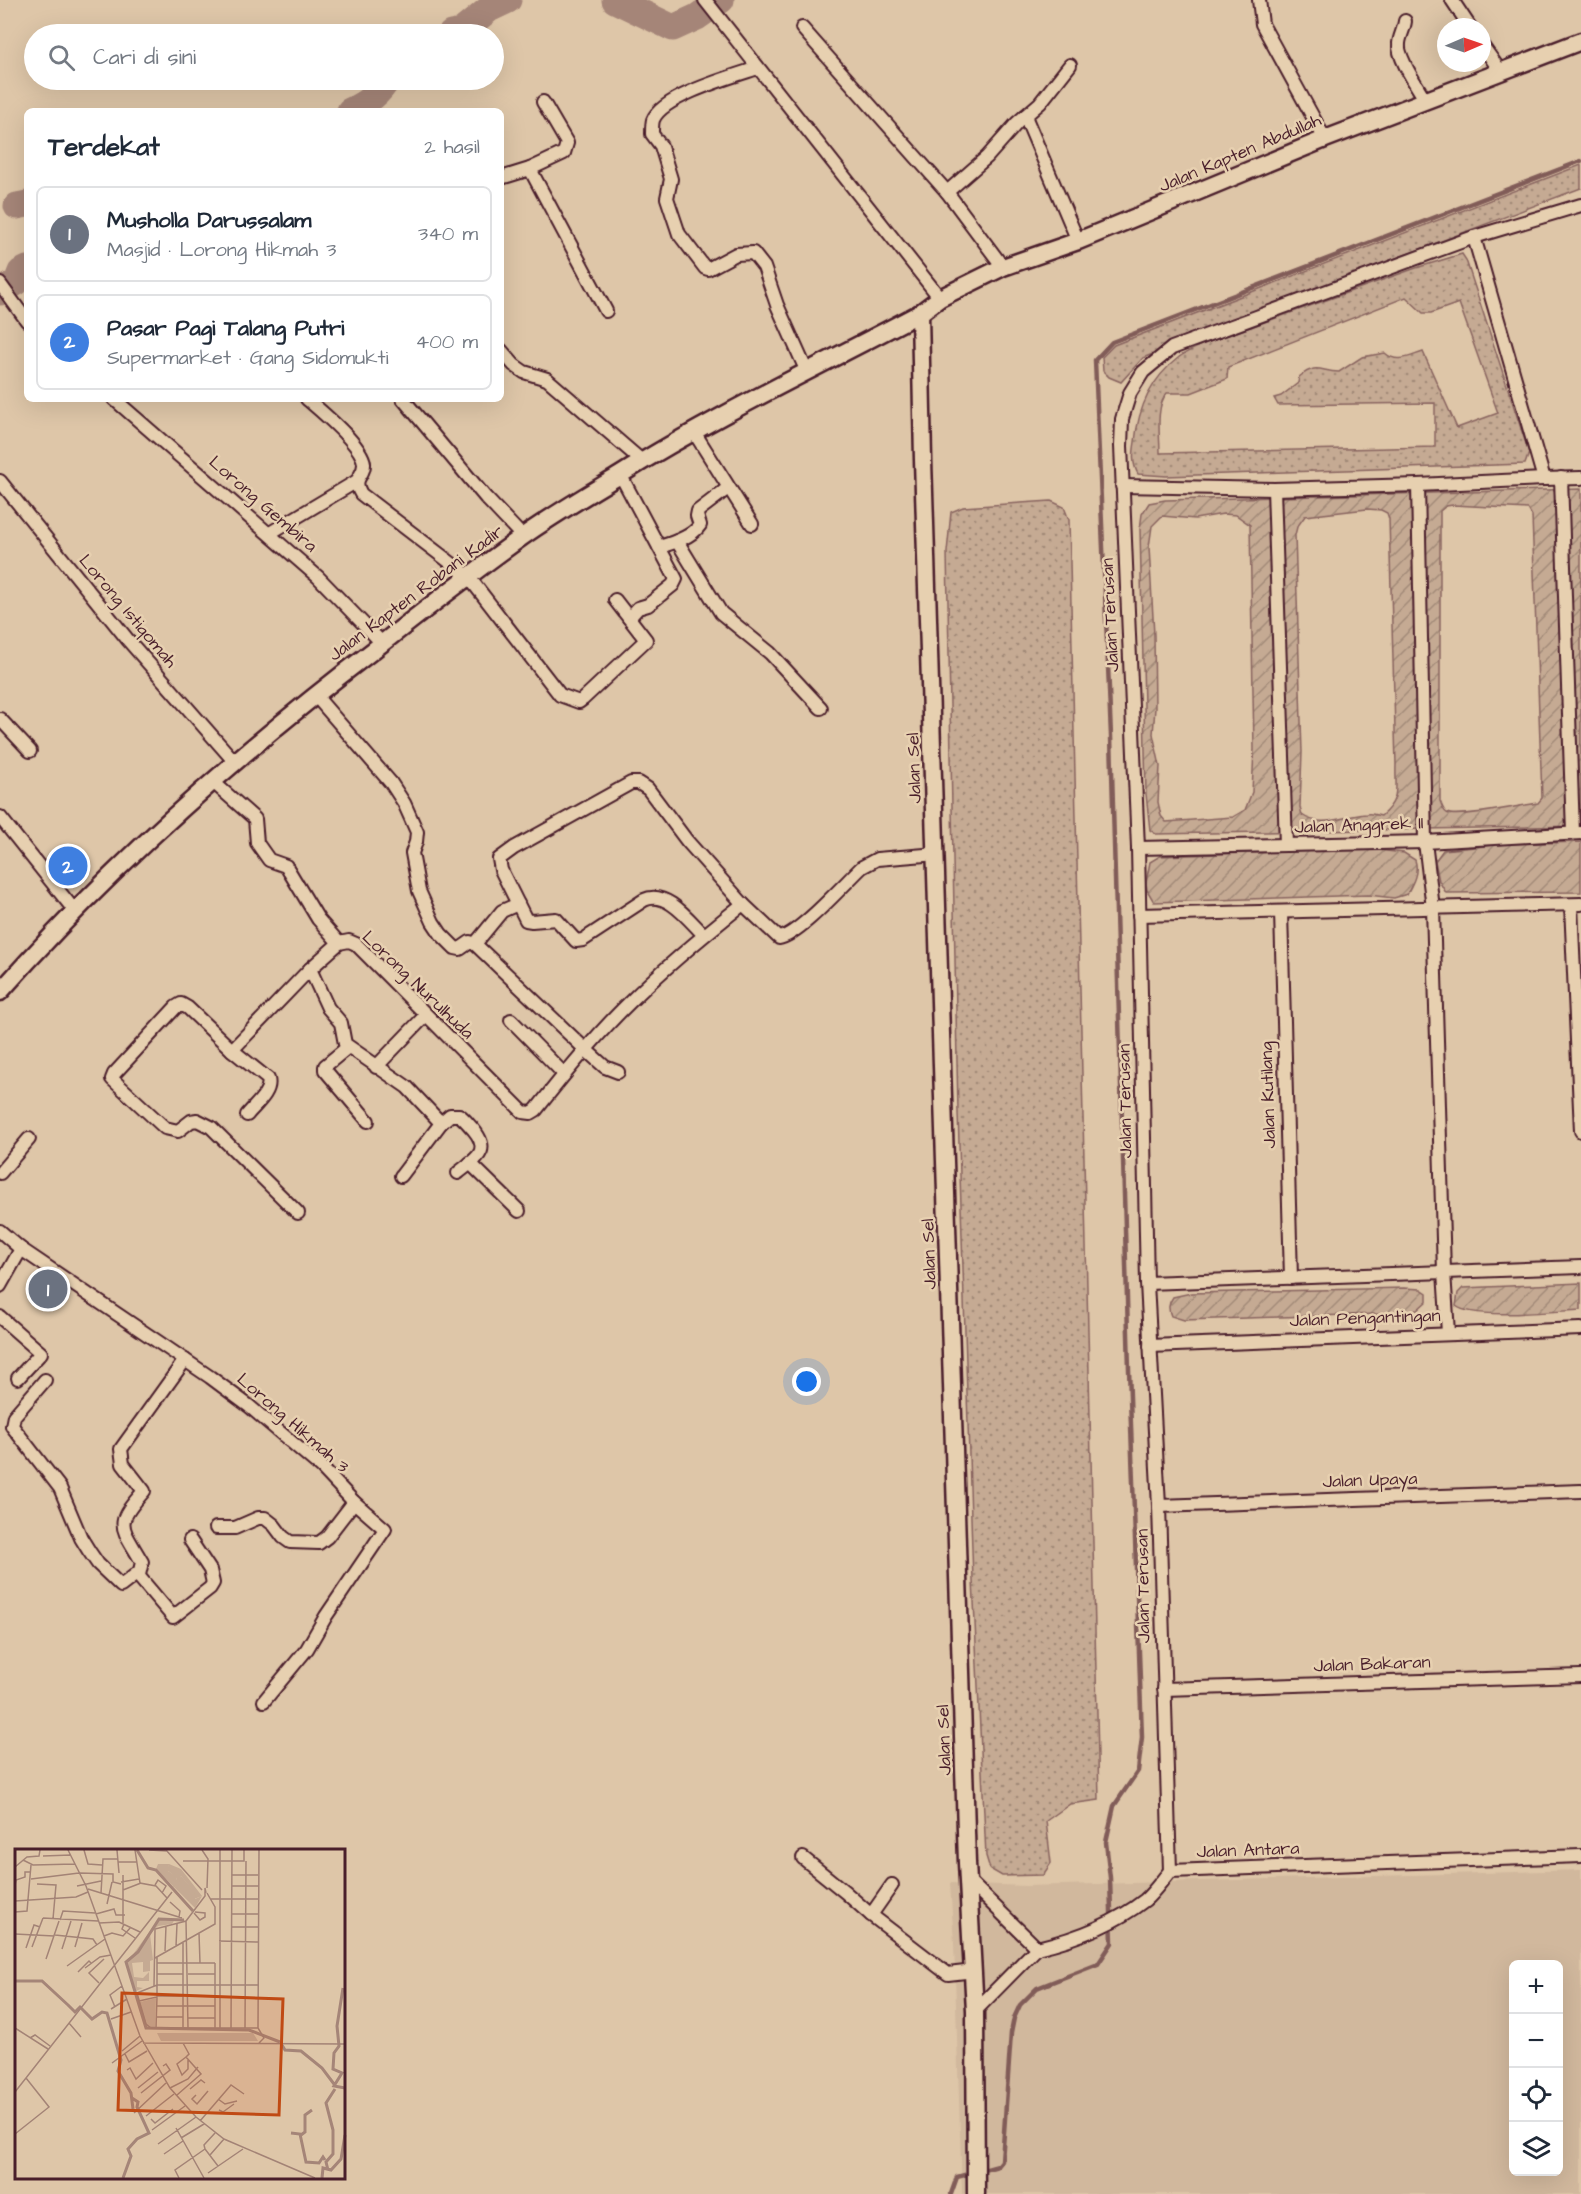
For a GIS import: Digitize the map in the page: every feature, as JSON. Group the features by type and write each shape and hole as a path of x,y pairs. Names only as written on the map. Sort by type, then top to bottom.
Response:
{"main road":[{"name":"Jalan Kapten Abdullah","path":"920,313 940,298 1003,267 1078,241 1325,139 1581,41"},
{"name":"Jalan Kapten Robani Kadir","path":"0,992 74,910 234,761 468,576 523,537 642,461 920,313"},
{"name":"Jalan Sel","path":"920,313 922,460 937,854 969,1881 974,1971 976,2194"}],"street":[{"path":"705,0 940,298"},
{"path":"1258,0 1262,24 1325,139"},
{"path":"1452,0 1464,18"},
{"path":"1405,21 1399,42 1400,53 1426,101"},
{"path":"802,28 947,192 1003,267"},
{"path":"1491,58 1501,72"},
{"path":"947,192 987,157 1049,93 1070,65"},
{"path":"758,68 678,98 663,108 653,119 652,134 661,146 671,179 667,198 678,234 708,269 736,254 753,253 764,267 777,305 807,372"},
{"path":"504,177 559,157 566,148 567,142 543,102"},
{"path":"1025,116 1078,241"},
{"path":"530,169 606,311"},
{"name":"Jalan Terusan","path":"1170,1871 1160,1506 1147,1283 1138,848 1122,486 1122,419 1125,405 1143,372 1172,348 1474,237 1581,205"},
{"path":"1474,237 1544,478"},
{"path":"2,288 24,317"},
{"path":"504,353 524,372 547,379 642,461"},
{"name":"Lorong Gembira","path":"117,402 318,577 382,643"},
{"path":"311,402 333,421 361,455 364,468 357,481 361,494 468,576 560,695 579,702 646,640 615,600"},
{"path":"406,402 486,498 523,537"},
{"path":"694,432 752,524"},
{"path":"620,474 676,582 648,605 638,608 629,618"},
{"path":"1561,478 1577,833"},
{"path":"1122,486 1274,489 1581,478"},
{"name":"Lorong Istiqomah","path":"0,481 128,640 234,761"},
{"path":"270,534 357,481"},
{"path":"1418,485 1425,842 1433,908 1444,1272 1448,1333"},
{"path":"659,547 677,541 698,528 700,525 698,511 728,488"},
{"path":"1274,489 1286,845"},
{"path":"677,541 722,613 771,654 821,708"},
{"path":"674,577 692,566"},
{"path":"315,695 404,802 417,832 412,853 419,891 441,934 455,948 460,948 470,942 475,944 586,1050 605,1067 618,1072"},
{"path":"0,719 30,751"},
{"name":"Lorong Nurulhuda","path":"212,781 255,819 257,843 269,860 286,866 318,919 339,943 349,941 356,944 520,1110 527,1113 536,1110 564,1074"},
{"path":"704,934 680,911 657,897 644,900 579,941 575,940 556,918 526,920 501,870 500,859 514,848 635,783 639,783 648,789 687,841 743,903 776,937 784,938 802,925 870,861 937,854"},
{"path":"0,817 74,910"},
{"name":"Jalan Anggrek II","path":"1138,848 1425,842 1577,833"},
{"path":"512,1020 564,1074 627,1004 704,934 743,903"},
{"path":"475,944 501,911 518,904"},
{"path":"1139,915 1576,905 1581,1131"},
{"name":"Jalan Kutilang","path":"1281,912 1292,1278"},
{"path":"232,1050 310,969 339,943"},
{"path":"310,969 328,1008 341,1023 344,1042 348,1047 416,1095 441,1123"},
{"path":"246,1115 269,1088 268,1078 232,1050 181,1004 114,1074 112,1079 165,1128 178,1131 194,1120 201,1120 211,1127 298,1213"},
{"path":"376,1066 425,1016"},
{"path":"348,1047 325,1066 325,1070 368,1121"},
{"path":"401,1176 441,1123 450,1116 459,1115 481,1139 481,1151 458,1173"},
{"path":"0,1173 29,1139"},
{"path":"470,1163 519,1211"},
{"name":"Lorong Hikmah 3","path":"0,1231 21,1248 249,1406 322,1468 354,1502 385,1529 326,1616 307,1649 264,1701"},
{"path":"0,1286 21,1248"},
{"path":"1147,1283 1581,1267"},
{"path":"0,1317 41,1353 18,1378"},
{"name":"Jalan Pengantingan","path":"1150,1346 1581,1329"},
{"path":"185,1360 121,1449 123,1464 144,1491 126,1511 123,1522 124,1532 142,1562 140,1578 171,1616 175,1616 210,1588 213,1583 210,1570 190,1540"},
{"path":"45,1380 14,1416 12,1426 60,1488 81,1538 98,1564 120,1586 139,1572"},
{"name":"Jalan Upaya","path":"1160,1506 1581,1491"},
{"path":"216,1528 235,1528 258,1518 265,1518 290,1542 319,1543 327,1537 354,1502"},
{"name":"Jalan Bakaran","path":"1164,1689 1581,1676"},
{"name":"Jalan Antara","path":"1170,1871 1581,1856"},
{"path":"803,1858 871,1915 948,1974 974,1971"},
{"path":"975,2011 1037,1948 1075,1938 1112,1922 1146,1899 1170,1871"},
{"path":"969,1881 1037,1948"},
{"path":"871,1915 892,1885"}],"shaded area":[{"path":"1581,165 1581,188 1325,285 1143,358 1121,382 1109,377 1103,371 1102,357 1114,345"},
{"path":"1462,254 1466,260 1529,453 1525,464 1166,476 1138,474 1133,454 1143,406 1160,375 1181,356 1203,344 1416,268","holes":["1406,297 1423,313 1431,313 1459,303 1498,413 1457,428 1423,352 1399,359 1385,353 1362,357 1339,372 1319,369 1305,372 1299,377 1298,383 1281,396 1274,398 1278,405 1435,403 1435,447 1160,453 1160,413 1167,393 1191,393 1227,379 1228,367"]},
{"path":"1581,489 1581,826 1156,834 1150,830 1146,794 1140,529 1142,514 1149,503 1165,500","holes":["1446,506 1528,509 1532,516 1542,798 1538,803 1476,813 1453,814 1447,813 1440,801 1440,511","1367,509 1381,510 1387,513 1389,519 1396,793 1392,804 1381,816 1369,814 1317,821 1302,815 1295,535 1297,527 1305,516","1223,514 1236,515 1250,525 1254,749 1252,792 1245,810 1233,817 1166,822 1161,816 1158,802 1160,766 1153,734 1154,635 1149,547 1152,526 1162,516 1195,519"]},
{"path":"1051,501 1064,507 1069,520 1099,1800 1070,1804 1046,1821 1051,1863 1043,1875 1002,1876 990,1869 986,1856 973,1580 958,1112 947,552 951,512 963,507"},
{"path":"1581,842 1581,892 1446,893 1439,881 1435,861 1443,850 1507,844"},
{"path":"1369,849 1404,853 1415,860 1416,873 1407,894 1394,898 1368,895 1154,902 1147,890 1150,862 1160,856"},
{"path":"1581,1283 1581,1310 1496,1314 1479,1313 1456,1306 1458,1293 1463,1288"},
{"path":"1421,1289 1427,1293 1427,1301 1417,1310 1381,1314 1184,1320 1171,1316 1169,1309 1173,1297 1191,1293"},
{"path":"1581,1870 1581,2194 962,2194 950,1883 1026,1886"}],"waterway":[{"path":"471,24 489,9 508,0"},
{"path":"615,0 673,28 697,17 721,0"},
{"path":"356,108 380,90"},
{"path":"980,2171 998,2166 1002,2161 1011,2033 1020,2005 1037,1988 1098,1964 1112,1943 1110,1878 1106,1842 1114,1806 1138,1771 1142,1737 1111,736 1095,360 1112,342 1581,161"},
{"path":"17,206 24,205"},
{"path":"0,292 17,282 24,270"},
{"path":"951,2194 957,2177 972,2173"}],"place":[{"name":"Pasar Pagi Talang Putri","path":"68,866"},
{"name":"Musholla Darussalam","path":"48,1289"}]}
